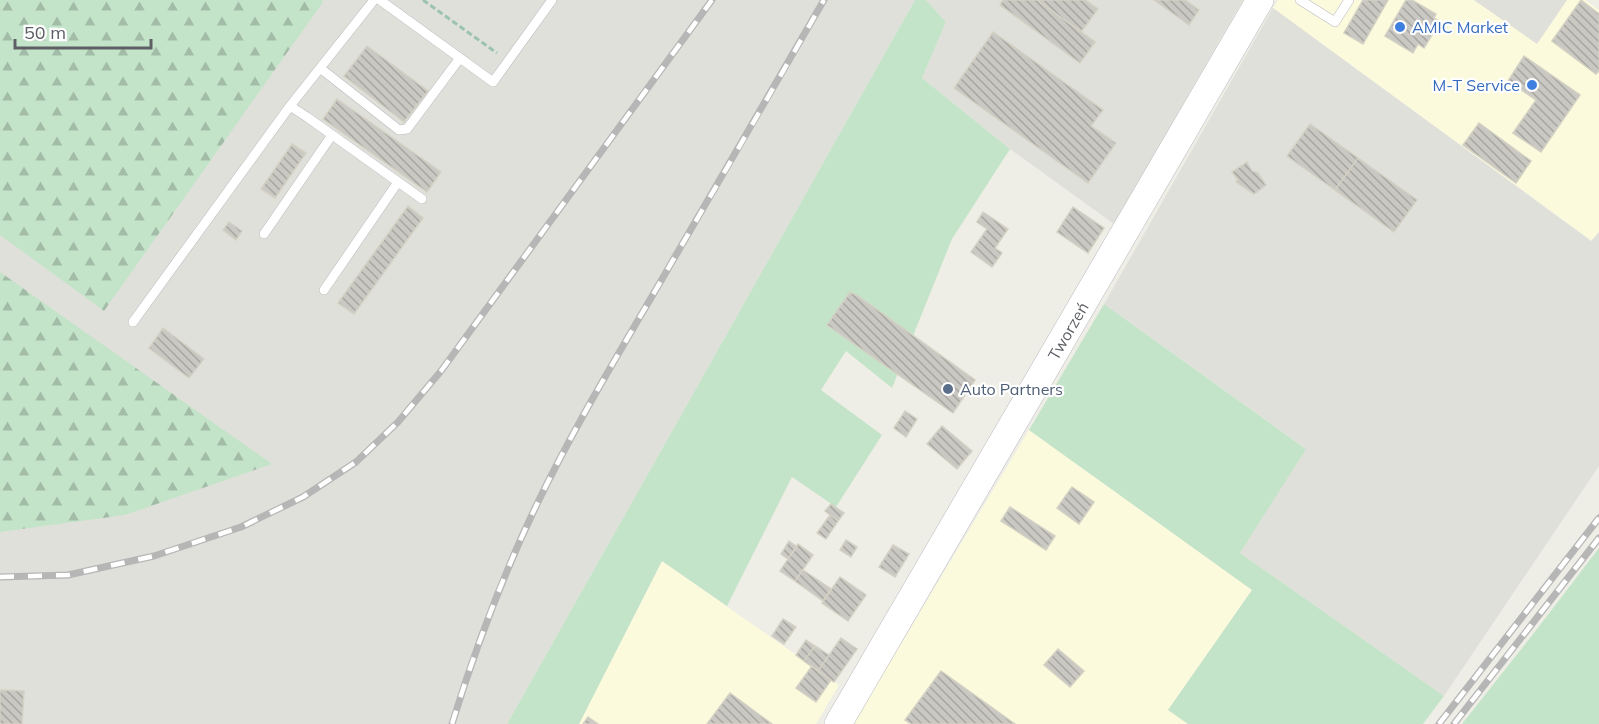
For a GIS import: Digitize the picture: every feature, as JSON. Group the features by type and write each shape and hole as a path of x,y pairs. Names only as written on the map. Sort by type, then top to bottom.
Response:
{"street":[{"name":"Tworzeń","path":"838,724 1260,0"}],"lane":[{"path":"133,322 290,106 374,0"},
{"path":"380,0 493,82 552,0"},
{"path":"1300,0 1335,22 1349,0"},
{"path":"320,68 399,130 407,129 460,58"},
{"path":"290,106 422,199"},
{"path":"264,234 332,135"},
{"path":"324,290 398,182"}],"path":[{"path":"423,0 508,62"}],"shaded area":[{"path":"0,0 915,0 507,724 0,724"},
{"path":"926,0 1243,0 1114,224 1010,149 922,78 946,22"},
{"path":"1278,0 1474,0 1537,43 1567,0 1585,0 1599,10 1599,232 1592,241 1273,8"},
{"path":"1474,0 1567,0 1537,44"},
{"path":"1273,8 1591,241 1599,232 1599,466 1444,696 1240,553 1305,448 1104,304"},
{"path":"1029,430 1252,590 1168,710 1188,724 853,724"},
{"path":"662,561 839,685 816,724 579,724"}],"green space":[{"path":"0,0 321,0 323,2 104,311 0,235"},
{"path":"915,0 926,0 946,22 922,78 1010,149 952,239 892,388 846,351 821,390 882,435 836,507 792,477 727,606 662,561 579,724 507,724"},
{"path":"0,272 272,464 125,515 0,532"},
{"path":"1104,304 1306,449 1240,553 1444,696 1423,724 1188,724 1168,710 1252,590 1029,430"},
{"path":"1599,548 1599,724 1462,724 1537,629"}],"building":[{"path":"1003,0 1037,0 1095,42 1080,63 1000,5"},
{"path":"1037,0 1085,0 1098,9 1081,32"},
{"path":"1154,0 1185,0 1199,10 1189,25"},
{"path":"1363,0 1388,0 1363,44 1344,33"},
{"path":"1406,0 1412,0 1436,14 1434,18 1440,22 1424,48 1418,44 1413,53 1385,36"},
{"path":"1581,0 1599,14 1599,71 1596,74 1552,41"},
{"path":"993,32 1103,110 1091,126 1116,143 1088,183 954,88"},
{"path":"367,46 428,91 404,122 344,76"},
{"path":"1524,56 1580,95 1541,152 1513,133 1536,100 1508,81"},
{"path":"337,99 441,172 427,192 323,119"},
{"path":"1479,123 1531,161 1516,183 1463,145"},
{"path":"1310,124 1358,158 1335,190 1287,156"},
{"path":"292,144 306,153 275,198 261,189"},
{"path":"1358,158 1417,200 1394,232 1335,190"},
{"path":"1247,162 1252,171 1258,173 1266,185 1254,194 1236,182 1238,180 1232,172"},
{"path":"408,206 423,218 354,314 338,303"},
{"path":"1073,207 1104,228 1088,253 1057,232"},
{"path":"983,212 1008,229 995,248 1002,253 992,267 971,252 987,229 977,222"},
{"path":"229,222 242,231 236,240 223,230"},
{"path":"850,292 975,380 953,413 827,325"},
{"path":"163,328 204,359 189,378 149,348"},
{"path":"905,411 917,419 906,437 894,428"},
{"path":"942,426 972,451 957,469 927,444"},
{"path":"1072,487 1094,502 1079,524 1057,508"},
{"path":"831,504 844,513 838,521 825,511"},
{"path":"1010,507 1055,536 1046,550 1001,521"},
{"path":"830,515 838,521 826,539 817,533"},
{"path":"846,540 857,547 851,557 840,550"},
{"path":"789,541 797,547 788,559 781,554"},
{"path":"798,544 813,555 795,581 780,571"},
{"path":"893,545 909,554 895,577 879,567"},
{"path":"803,570 831,589 823,601 795,581"},
{"path":"840,577 866,595 848,621 822,603"},
{"path":"783,619 796,627 784,644 772,636"},
{"path":"841,638 857,649 834,682 818,671"},
{"path":"806,640 815,646 804,661 796,655"},
{"path":"815,646 829,655 818,671 804,661"},
{"path":"1058,649 1084,671 1070,687 1044,665"},
{"path":"812,666 831,680 816,702 796,688"},
{"path":"941,671 1015,724 911,724 905,720"},
{"path":"0,690 24,691 22,724 0,724"},
{"path":"730,693 772,724 707,724"},
{"path":"588,717 598,724 583,724"}],"railway":[{"path":"0,577 68,575 154,556 241,527 303,497 356,462 398,422 441,371 712,0"},
{"path":"452,724 501,585 552,474 601,384 824,0"},
{"path":"1439,724 1599,518"},
{"path":"1454,724 1599,538"}],"place":[{"name":"AMIC Market","path":"1400,27"},
{"name":"M-T Service","path":"1532,85"},
{"name":"Auto Partners","path":"948,389"}]}
